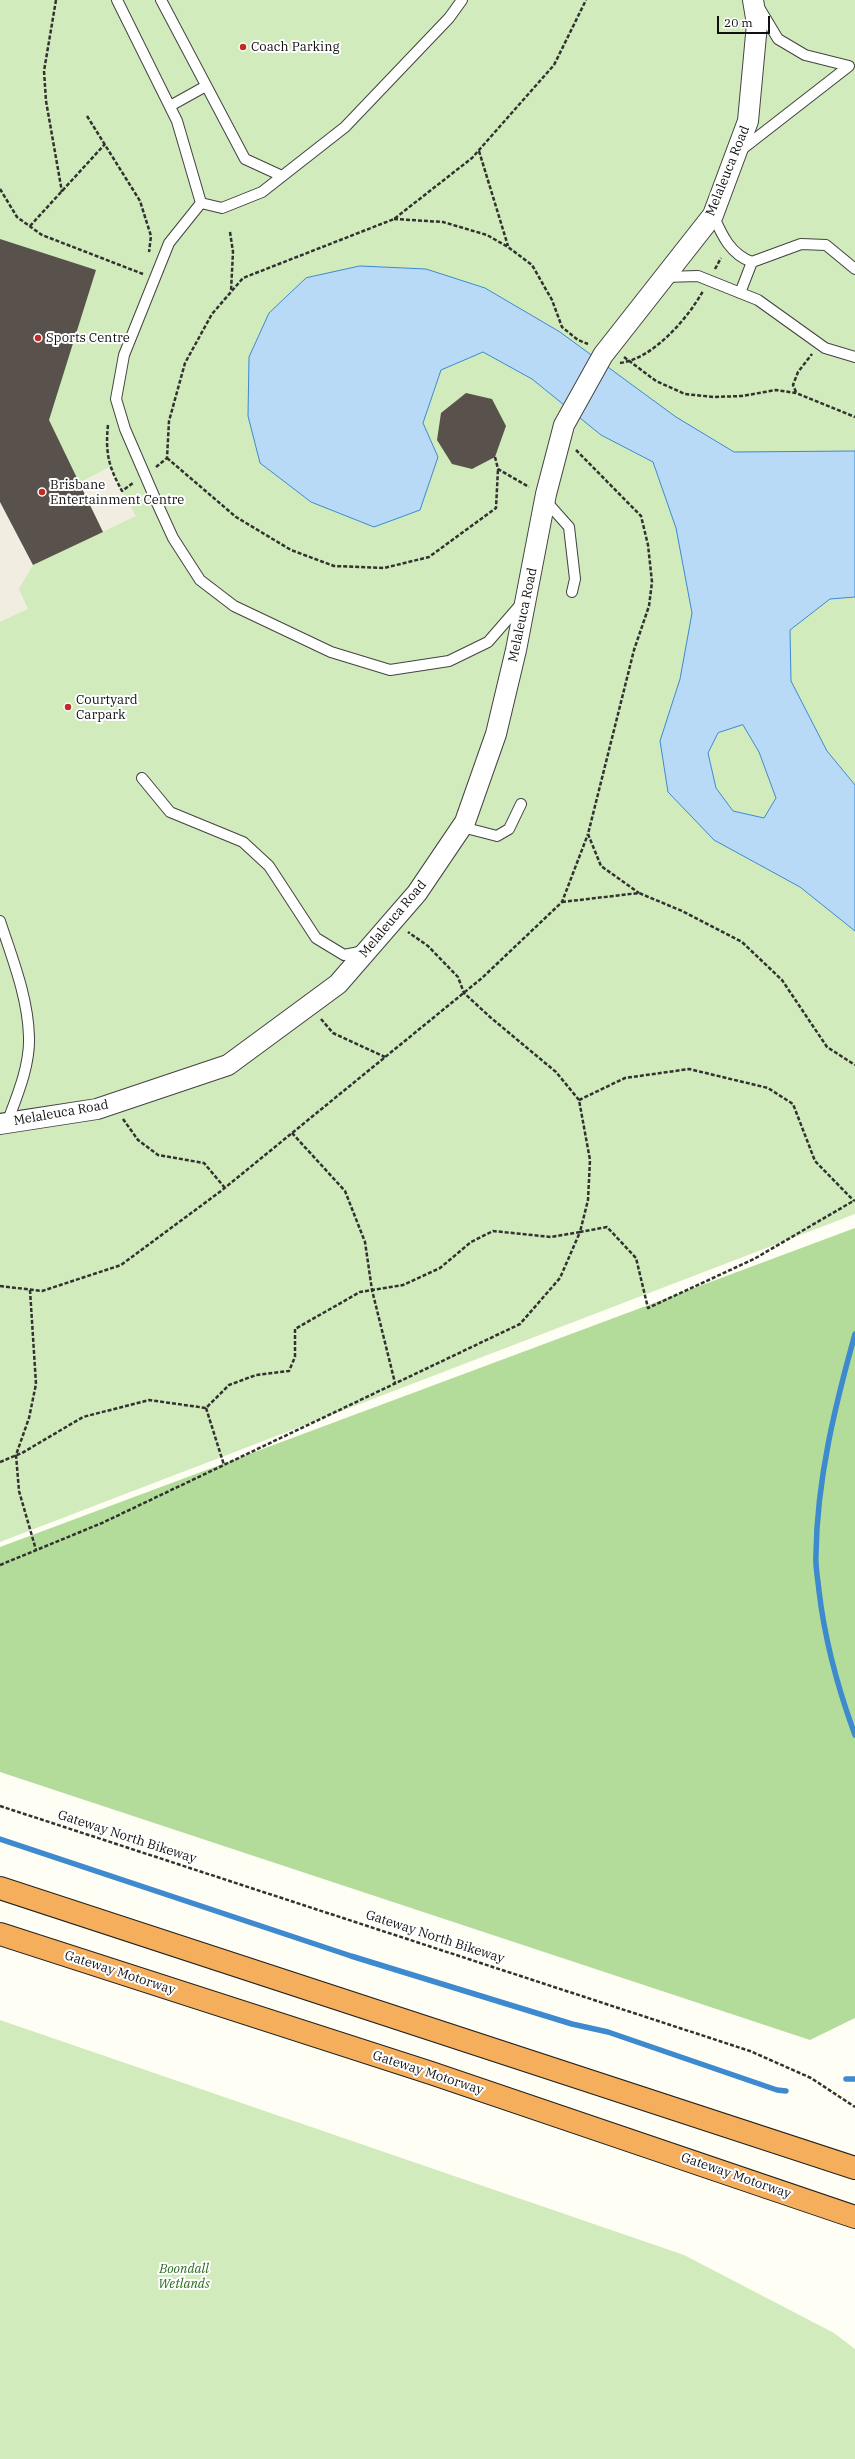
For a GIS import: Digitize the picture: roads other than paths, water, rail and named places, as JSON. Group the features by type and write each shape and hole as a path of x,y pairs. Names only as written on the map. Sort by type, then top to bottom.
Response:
{"highway":[{"path":"0,1888 855,2168"},
{"name":"Gateway Motorway","path":"0,1934 431,2073 855,2217"}],"street":[{"name":"Melaleuca Road","path":"3,1123 97,1109 228,1065 338,984 417,893 462,826 496,734 526,598 546,497 564,425 608,354 663,277 713,215 748,121 757,24 754,0"}],"lane":[{"path":"117,0 178,121 201,203"},
{"path":"161,0 245,159 282,176"},
{"path":"754,0 778,39 805,56 852,65"},
{"path":"201,203 222,208 262,192 345,127 449,18 459,1"},
{"path":"736,154 852,65"},
{"path":"170,106 206,86"},
{"path":"201,203 169,243 124,355 116,399 125,429 173,538 200,580 234,606 331,652 390,670 449,661 488,642 526,598"},
{"path":"713,215 724,240 740,258 752,262 801,244 826,244 855,269"},
{"path":"740,293 752,262"},
{"path":"663,277 698,276 758,300 821,345 855,357"},
{"path":"546,497 570,527 575,579 572,592"},
{"path":"142,778 170,812 243,842 269,866 316,938 344,955 368,950"},
{"path":"462,826 497,836 509,829 521,804"},
{"path":"0,921 22,989 29,1038 22,1084 3,1123"}],"water":[{"path":"360,266 426,269 485,288 560,332 676,417 734,452 855,451 855,597 830,599 790,630 791,681 827,751 855,785 855,931 800,887 714,840 668,792 660,741 680,679 692,613 676,528 653,462 601,435 532,379 483,352 441,370 423,423 438,457 420,510 374,527 311,502 260,463 248,416 249,357 269,313 306,278","holes":["743,725 759,752 776,798 764,818 733,811 716,788 708,753 718,733"]}],"waterway":[{"path":"855,1334 828,1443 817,1526 816,1559 828,1646 837,1681 855,1735"},
{"path":"0,1839 351,1956 572,2024 608,2032 777,2090 786,2091"},
{"path":"846,2079 855,2079"}],"place":[{"name":"Coach Parking","path":"243,47"},
{"name":"Sports Centre","path":"38,338"},
{"name":"Brisbane Entertainment Centre","path":"42,492"},
{"name":"Courtyard Carpark","path":"68,707"}],"park label":[{"name":"Boondall Wetlands","path":"184,2276"}]}
